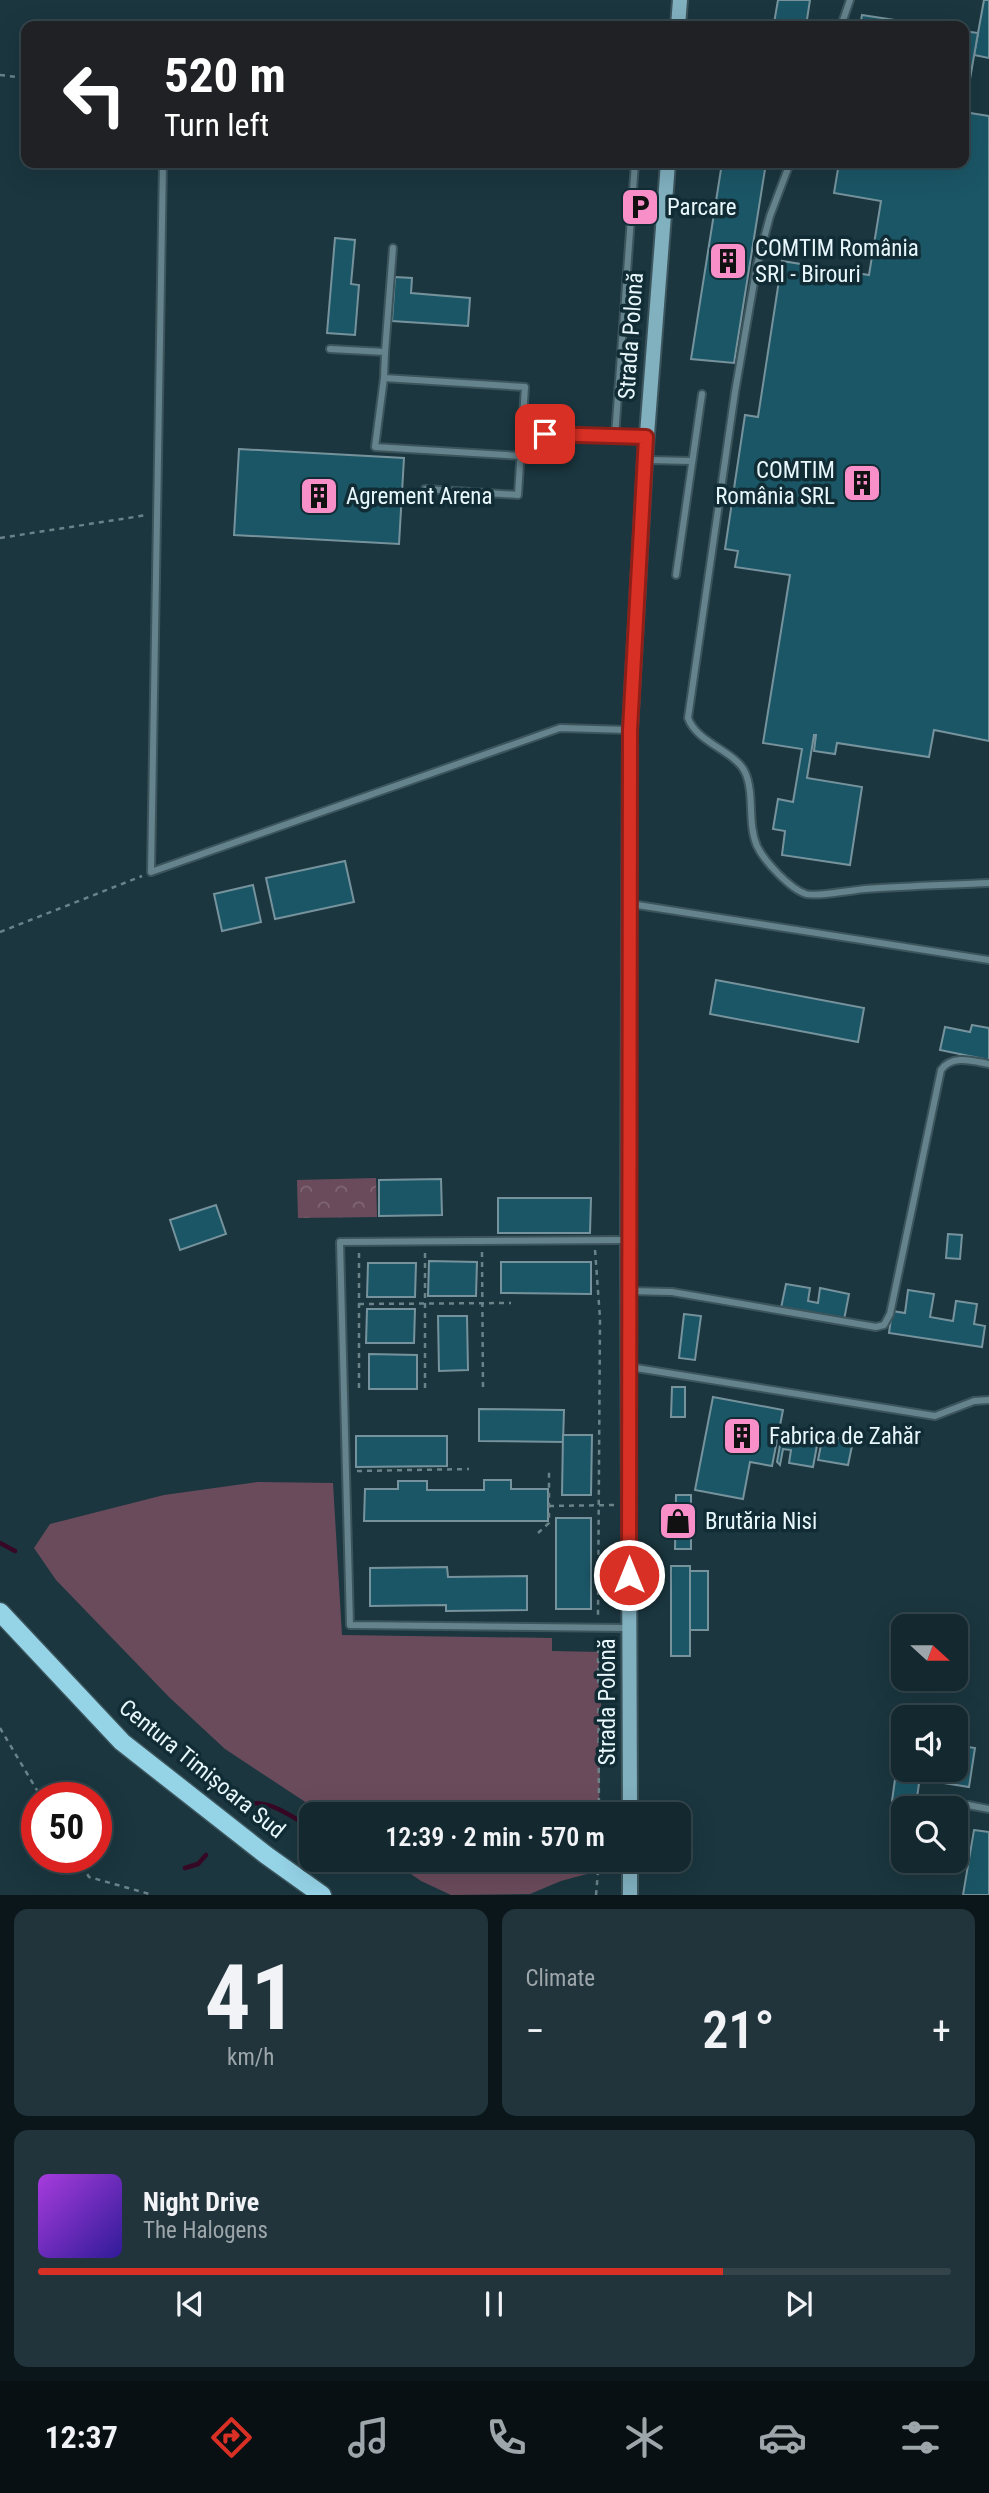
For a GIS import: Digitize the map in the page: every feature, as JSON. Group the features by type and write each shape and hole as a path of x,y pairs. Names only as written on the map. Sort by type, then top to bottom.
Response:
{"main road":[{"path":"678,21 680,0"},
{"name":"Strada Polonă","path":"630,1802 630,730 646,437 668,168"},
{"name":"Centura Timișoara Sud","path":"0,1612 122,1742 266,1855 322,1895"},
{"path":"630,1872 630,1895"}],"lane":[{"path":"843,21 850,0"},
{"path":"163,168 151,872 560,728 630,730"},
{"path":"615,436 635,168"},
{"path":"788,168 770,216 757,265 733,406 688,718 691,728 744,768 749,782 756,844 775,870 793,886 808,894 989,883"},
{"path":"393,247 384,378 375,447 521,456"},
{"path":"330,349 385,352"},
{"path":"384,378 525,387 518,495 425,489"},
{"path":"676,575 702,394"},
{"path":"522,433 646,437"},
{"path":"645,460 692,461"},
{"path":"629,904 989,960"},
{"path":"628,1290 672,1292 876,1327 884,1325 890,1314 941,1070 946,1063 953,1060 989,1064"},
{"path":"628,1240 340,1242 350,1625 629,1628"},
{"path":"628,1367 935,1416 974,1401 989,1400"},
{"path":"968,1805 989,1809"}],"path":[{"path":"0,75 21,77"},
{"path":"0,538 157,513"},
{"path":"0,932 151,872"},
{"name":"Strada Polonă","path":"594,1240 600,1318 599,1802"},
{"path":"425,1242 425,1392"},
{"path":"482,1242 483,1392"},
{"path":"359,1243 359,1392"},
{"path":"359,1304 511,1303"},
{"path":"346,1472 469,1469"},
{"path":"538,1533 549,1523 549,1470"},
{"path":"549,1506 620,1505"},
{"path":"0,1728 32,1782"},
{"path":"596,1895 598,1872"},
{"path":"87,1873 89,1877 153,1895"}],"green space":[{"path":"376,1178 377,1217 298,1218 297,1180"},
{"path":"258,1482 333,1483 342,1635 552,1638 552,1651 602,1652 599,1802 305,1802 225,1749 169,1697 56,1580 34,1548 50,1524 164,1495"},
{"path":"408,1872 594,1872 561,1881 530,1894 451,1895"}],"building":[{"path":"778,0 810,0 807,21 774,21"},
{"path":"984,0 989,0 989,58 974,55"},
{"path":"862,15 901,21 861,21"},
{"path":"969,32 978,33 969,79"},
{"name":"COMTIM România SRL","path":"969,113 989,116 989,741 934,730 929,757 837,743 835,754 814,751 814,735 807,778 862,787 850,865 782,855 785,831 773,829 778,799 793,802 802,749 763,743 790,575 735,567 738,551 725,549 745,415 758,417 782,261 869,275 881,201 834,193 838,168 969,168"},
{"name":"COMTIM România SRI - Birouri","path":"721,168 765,168 734,363 691,359"},
{"path":"335,238 355,240 351,284 359,285 355,335 327,333"},
{"path":"395,277 412,278 411,293 470,298 468,326 392,321"},
{"name":"Agrement Arena","path":"239,449 404,458 399,544 234,535"},
{"path":"345,861 354,902 275,919 266,878"},
{"path":"253,885 261,922 222,931 214,894"},
{"path":"716,980 864,1008 858,1042 710,1014"},
{"path":"972,1025 989,1028 989,1060 940,1050 945,1027 970,1032"},
{"path":"441,1179 442,1215 379,1216 379,1180"},
{"path":"498,1198 591,1198 590,1233 498,1233"},
{"path":"216,1205 226,1234 180,1250 170,1220"},
{"path":"948,1234 962,1235 960,1259 946,1258"},
{"path":"429,1261 477,1262 476,1296 428,1296"},
{"path":"501,1262 591,1262 591,1294 501,1293"},
{"path":"368,1263 416,1263 415,1297 367,1297"},
{"path":"786,1284 810,1288 808,1301 818,1303 820,1288 849,1294 844,1320 781,1308"},
{"path":"908,1290 934,1294 930,1317 953,1321 956,1301 977,1304 974,1324 985,1326 982,1347 889,1333 892,1311 905,1313"},
{"path":"367,1309 415,1309 414,1343 366,1343"},
{"path":"684,1314 701,1316 695,1360 679,1358"},
{"path":"438,1316 467,1316 468,1370 439,1371"},
{"path":"369,1354 417,1355 417,1389 369,1389"},
{"path":"672,1387 685,1387 685,1417 671,1417"},
{"name":"Fabrica de Zahăr","path":"713,1397 783,1410 772,1466 750,1462 743,1499 695,1490"},
{"path":"479,1409 564,1410 563,1442 479,1441"},
{"path":"782,1434 818,1440 813,1467 789,1463 791,1450 783,1449 780,1465 777,1462"},
{"path":"563,1435 592,1435 591,1495 562,1495"},
{"path":"823,1435 853,1441 848,1465 818,1460"},
{"path":"356,1436 447,1436 447,1466 356,1467"},
{"path":"484,1480 511,1480 511,1489 548,1489 548,1521 364,1521 365,1489 398,1489 398,1481 427,1481 427,1490 484,1490"},
{"path":"676,1495 691,1495 691,1549 675,1549"},
{"path":"556,1518 591,1518 591,1609 556,1609"},
{"path":"671,1566 690,1566 690,1656 671,1656"},
{"path":"447,1567 448,1577 527,1576 527,1610 446,1611 446,1605 370,1606 370,1568"},
{"path":"690,1571 708,1571 708,1630 690,1630"},
{"path":"968,1747 975,1748 969,1787 938,1782 968,1782"},
{"path":"895,1782 919,1782 917,1796 893,1796"},
{"path":"974,1830 989,1832 989,1895 963,1895"}],"waterway":[{"path":"0,1543 15,1551"},
{"path":"246,1805 254,1803 271,1806 299,1820"},
{"path":"185,1868 198,1864 206,1855"}],"place":[{"name":"Parcare","path":"640,207"},
{"name":"COMTIM România SRI - Birouri","path":"728,261"},
{"name":"COMTIM România SRL","path":"862,483"},
{"name":"Agrement Arena","path":"319,496"},
{"name":"Fabrica de Zahăr","path":"742,1436"},
{"name":"Brutăria Nisi","path":"678,1521"}],"route":[{"path":"545,434 646,437 630,730 629,1575"}]}
